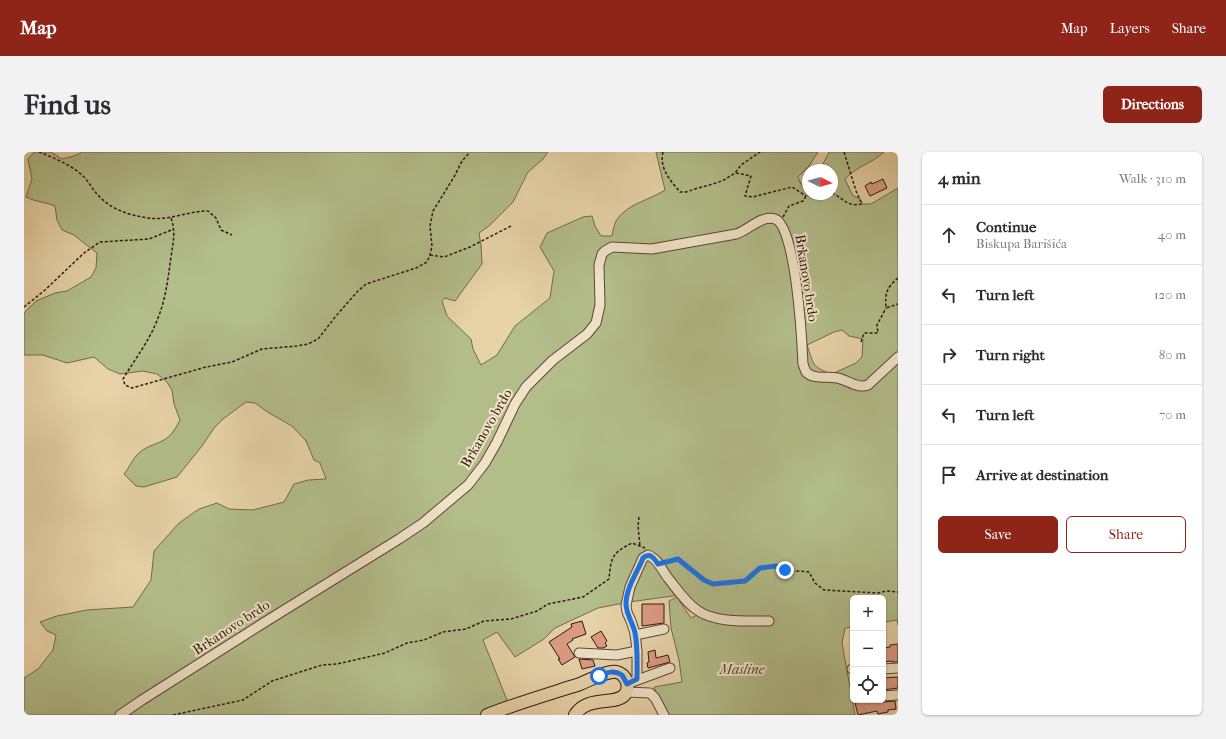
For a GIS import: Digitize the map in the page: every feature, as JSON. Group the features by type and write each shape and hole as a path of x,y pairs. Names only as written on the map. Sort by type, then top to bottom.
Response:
{"main road":[{"path":"487,715 523,701 591,680 611,672 619,672 630,685 624,695 617,699 586,704 574,715"}],"street":[{"name":"Brkanovo brdo","path":"120,715 292,605 399,540 423,523 468,485 485,463 515,404 526,387 553,360 587,334 596,323 600,305 599,266 602,254 608,248 618,247 652,249 736,234 762,220 772,218 780,221 785,230 791,252 800,303 803,364 806,372 812,376 834,378 858,386 865,386 868,385 898,357"},
{"path":"630,685 637,651 635,635 627,612 627,596 643,558 648,555 654,558 690,604 703,614 709,617 725,619 769,622"},
{"path":"635,635 664,629"},
{"path":"579,653 624,655 637,651"},
{"path":"630,685 670,668"},
{"path":"886,669 898,668"},
{"path":"630,685 650,693 655,698 664,715"},
{"path":"886,696 898,695"}],"path":[{"path":"39,152 59,160 84,177 96,193 108,205 123,212 149,218 171,218 196,211 208,211 216,218 221,230 232,235"},
{"path":"171,218 174,229 169,276 163,303 158,318 142,350 123,379 125,385 132,388 206,367 232,362 262,349 308,344 318,339 336,316 366,284 416,268 427,262 432,246 430,226 433,212 462,161 470,152"},
{"path":"663,152 662,166 680,192 686,192 724,180 735,173 741,165 760,152"},
{"path":"838,197 847,204 862,204 856,191 844,152"},
{"path":"735,173 751,176 745,196 753,197 792,187 802,193"},
{"path":"780,221 789,206 804,200"},
{"path":"430,255 444,257 470,247 511,226"},
{"path":"24,307 45,290 84,253 100,242 149,239 174,229"},
{"path":"861,342 864,333 878,333 877,325 886,308 886,296 890,285 898,278"},
{"path":"886,308 898,304"},
{"path":"639,517 638,526 640,546"},
{"path":"173,715 244,700 272,681 322,665 337,664 385,653 407,643 424,640 443,632 466,629 484,621 511,619 537,611 548,604 583,597 609,579 611,560 619,550 632,543 644,547 648,555"},
{"path":"658,564 678,559 704,580 713,584 745,581 760,568 776,566 785,570 809,572 815,583 824,590 878,593 886,591 898,592"}],"green space":[{"name":"Masline","path":"34,152 51,152 62,159 82,152 548,152 543,159 528,172 513,202 489,226 479,233 482,264 455,301 445,298 442,301 447,316 471,339 473,349 481,365 497,355 515,326 550,298 554,271 540,247 547,233 583,217 592,216 595,226 601,236 612,236 614,226 620,215 632,206 665,190 656,152 818,152 810,164 802,164 802,173 798,177 802,185 802,200 838,200 838,164 823,164 829,152 884,152 854,171 845,179 853,196 859,198 863,204 871,204 898,188 898,625 897,620 886,622 886,595 850,595 850,627 845,628 842,643 850,687 850,703 853,703 855,715 664,715 654,687 682,682 679,660 671,628 669,601 677,597 691,618 697,615 680,595 598,608 555,628 544,639 515,657 497,632 483,640 511,710 498,715 24,715 24,678 38,669 53,650 56,635 47,631 40,622 57,616 87,610 133,607 151,580 154,551 179,523 199,509 217,503 229,509 253,510 284,502 294,484 308,480 326,479 320,463 314,460 306,441 292,426 255,403 246,402 223,419 214,428 202,446 177,477 144,487 136,486 124,474 141,451 171,435 177,426 180,420 174,404 172,390 167,382 157,374 143,371 120,374 108,369 94,357 67,363 43,355 24,355 24,313 36,301 55,293 67,291 91,277 96,268 97,253 74,235 62,230 57,220 55,206 26,197 32,179 28,159","holes":["842,330 849,336 863,339 862,357 856,363 832,374 820,369 814,364 807,345 834,332"]}],"building":[{"path":"883,179 887,188 870,196 865,186 871,182 872,184"},
{"path":"642,604 664,604 664,623 642,626"},
{"path":"582,621 586,634 572,639 573,640 567,644 575,657 562,665 558,659 560,659 549,642 572,627 571,624"},
{"path":"601,631 607,641 605,643 607,646 598,648 591,637"},
{"path":"898,644 898,662 886,662 886,648 890,647 890,645"},
{"path":"655,650 656,658 668,655 670,662 648,668 648,652"},
{"path":"579,659 593,660 595,666 582,669"},
{"path":"898,677 898,688 886,690 886,678"},
{"path":"895,701 896,709 878,714 877,711 858,715 855,703 886,703 886,702"}],"route":[{"path":"599,676 606,673 619,672 626,679 627,684 637,679 637,651 635,633 626,605 630,587 643,558 646,556 652,556 658,564 678,559 704,580 713,584 745,581 760,568 776,566 785,570"}]}
